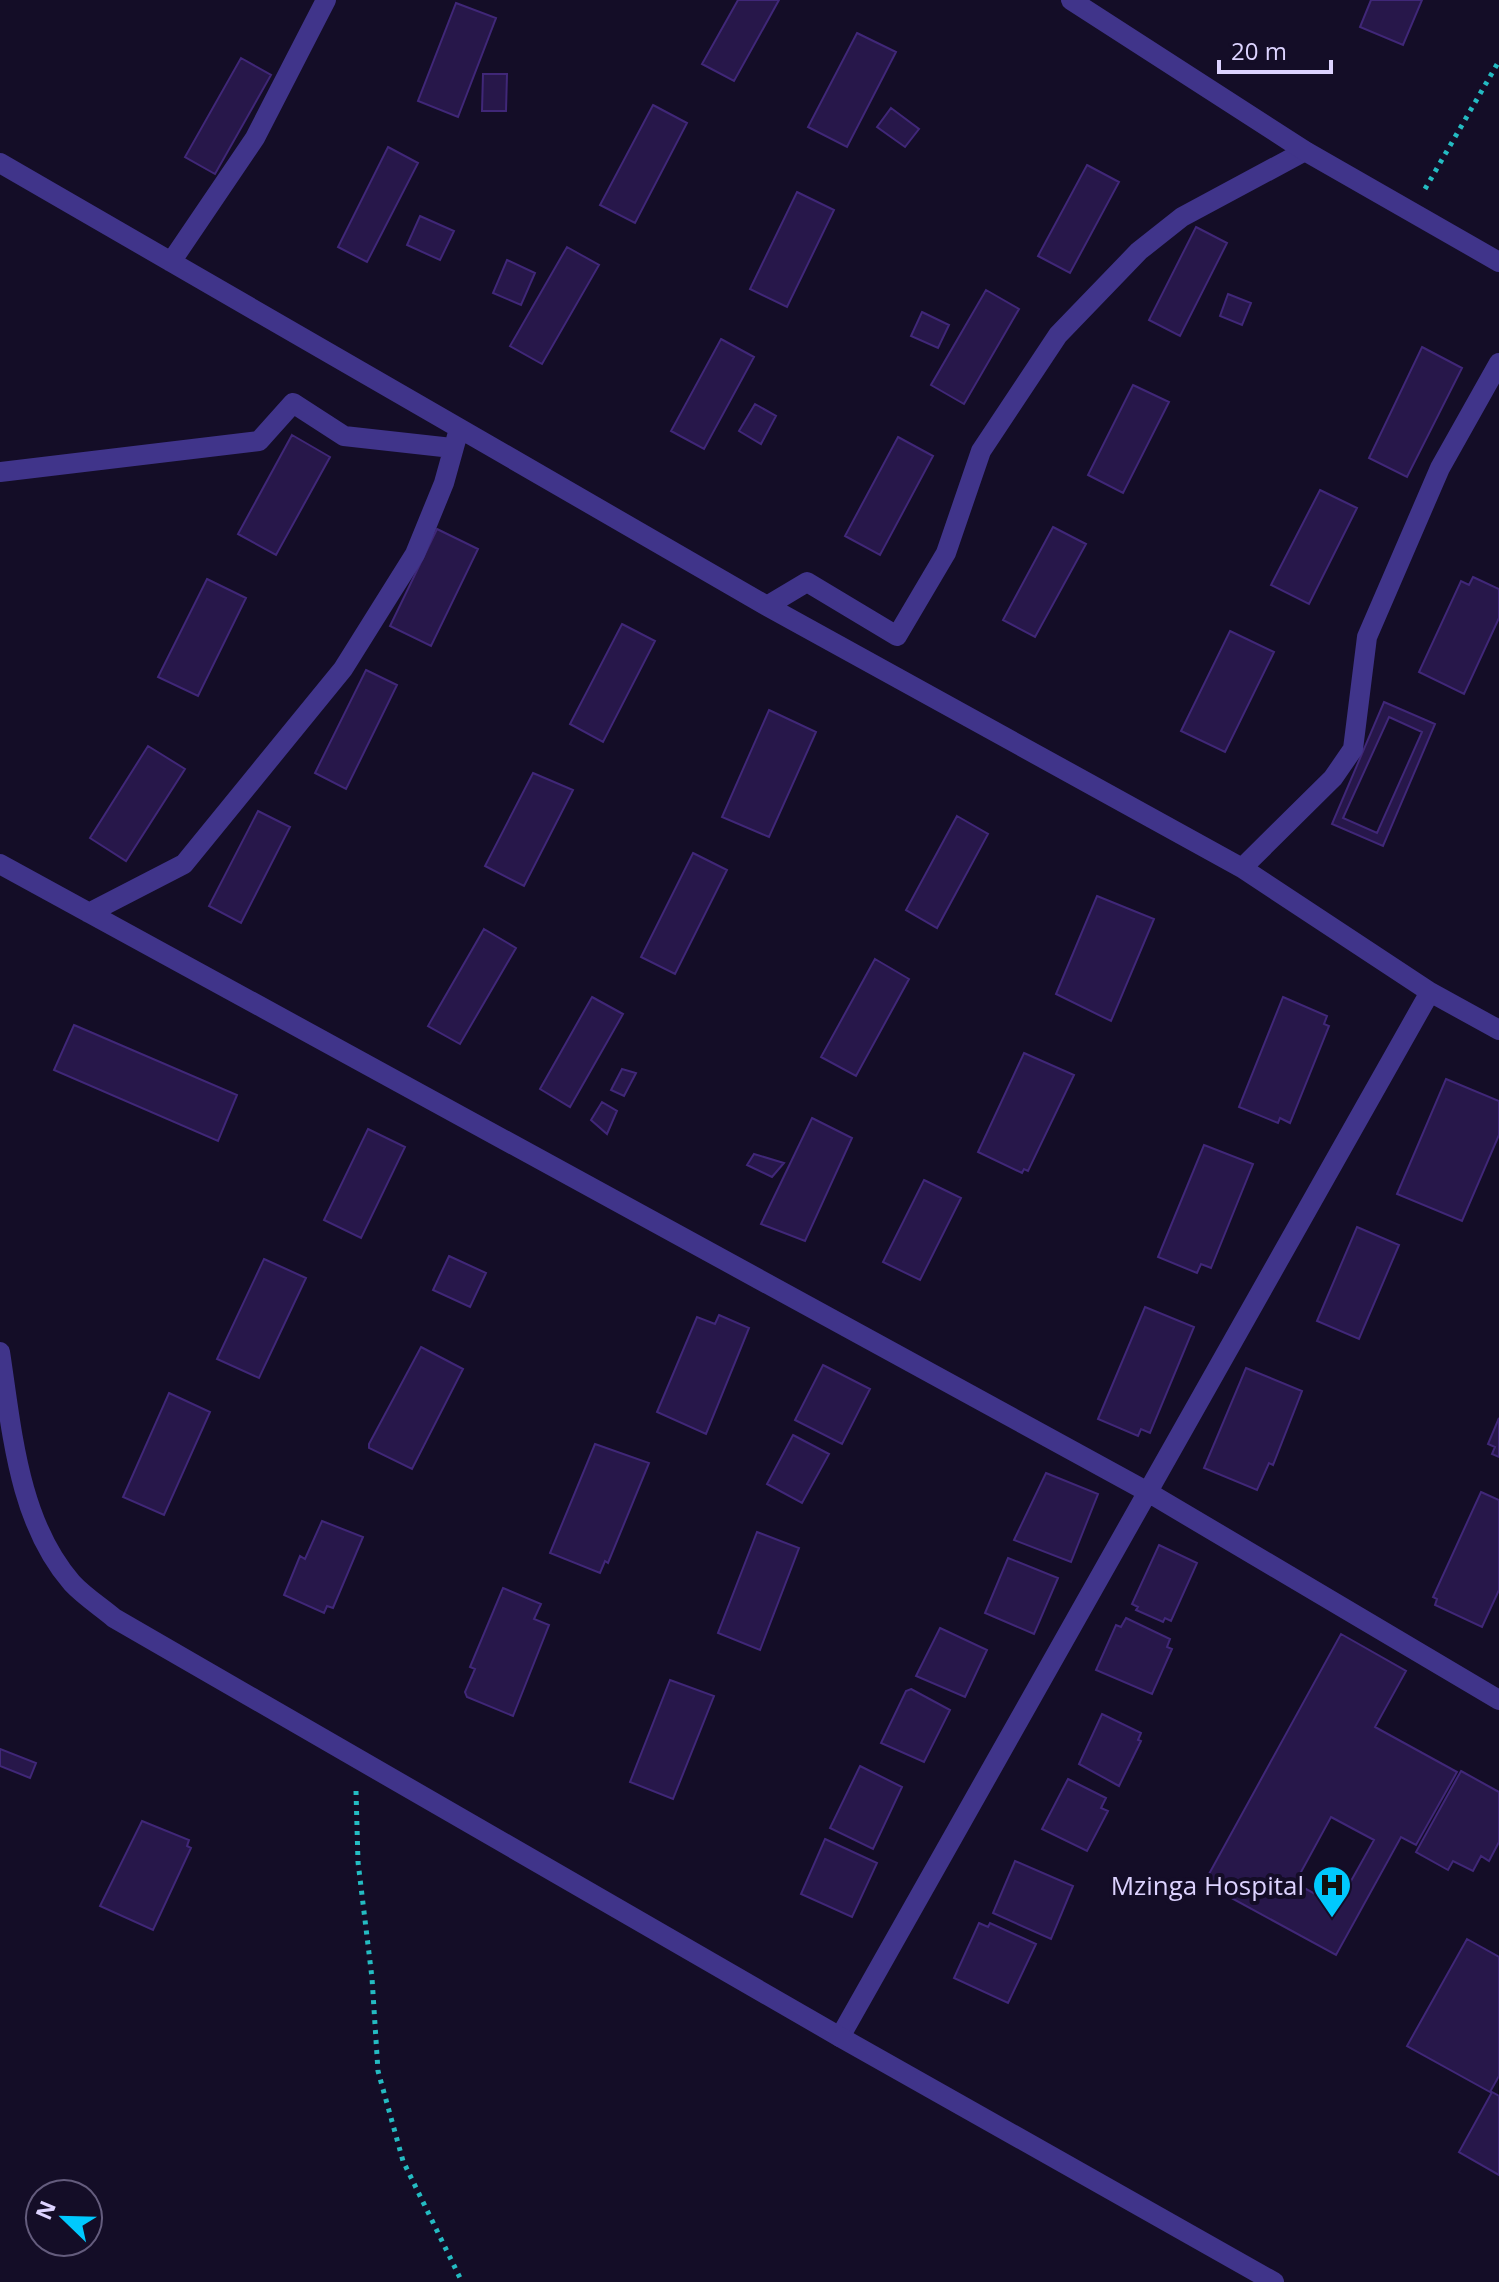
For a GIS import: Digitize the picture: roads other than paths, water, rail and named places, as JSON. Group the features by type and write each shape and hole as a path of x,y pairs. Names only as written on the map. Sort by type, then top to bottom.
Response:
{"street":[{"path":"171,262 255,138 326,0"},
{"path":"1071,0 1305,151 1410,214 1499,262"},
{"path":"767,606 807,582 897,636 946,553 981,451 1058,335 1139,251 1182,217 1305,151"},
{"path":"0,163 171,262 456,439 767,606 1242,868 1430,992 1499,1030"},
{"path":"1242,868 1333,778 1353,749 1367,637 1440,468 1499,363"},
{"path":"0,472 259,441 293,403 344,436 456,439"},
{"path":"89,913 184,864 343,669 415,554 444,483 456,439"},
{"path":"0,864 1146,1491 1499,1700"},
{"path":"840,2037 1430,992"},
{"path":"0,1352 16,1460 43,1541 73,1584 114,1618 840,2037 1274,2282"}],"place":[{"name":"Mzinga Hospital","path":"1332,1919"}]}
